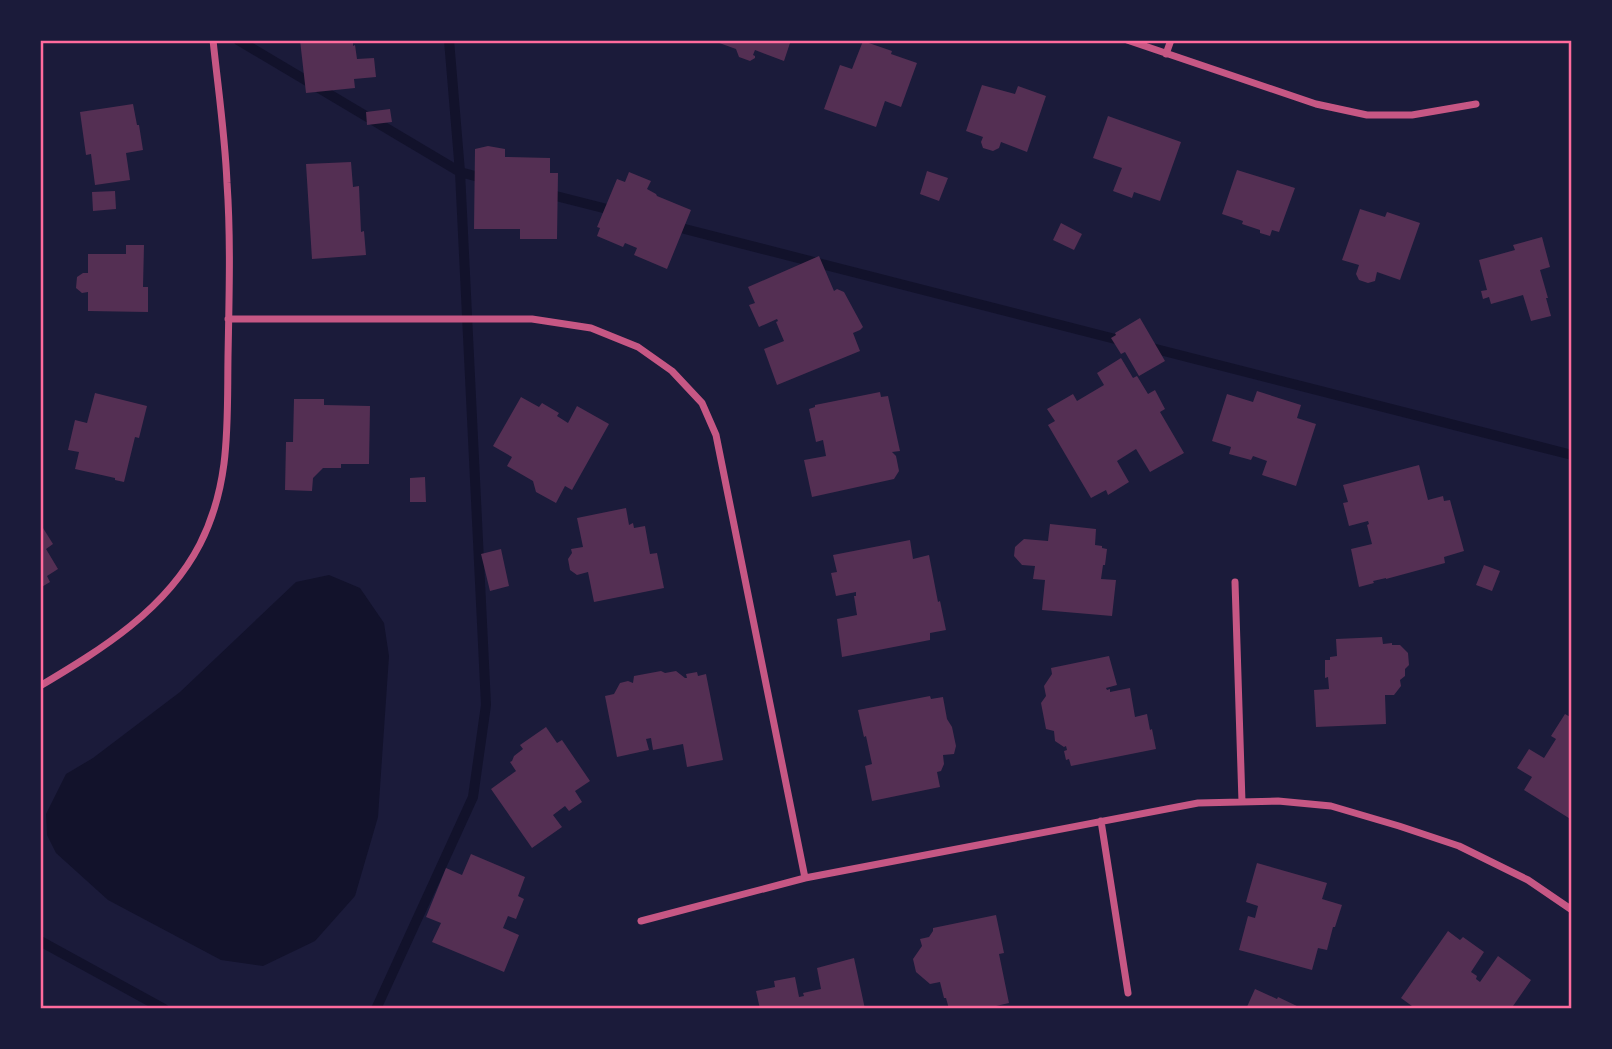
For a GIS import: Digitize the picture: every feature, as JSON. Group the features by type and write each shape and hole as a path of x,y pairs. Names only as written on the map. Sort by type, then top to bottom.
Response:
{"street":[{"path":"40,686 97,651 158,603 200,544 217,502 226,456 230,261 227,182 213,40"},
{"path":"1127,40 1316,104 1367,115 1412,115 1476,104"},
{"path":"1166,54 1171,40"},
{"path":"228,319 532,319 591,328 638,347 673,371 702,403 716,435 805,878"},
{"path":"1235,582 1242,802"},
{"path":"641,921 805,878 1101,821 1198,803 1278,801 1331,806 1458,846 1528,880 1572,910"},
{"path":"1101,821 1128,993"}],"shaded area":[{"path":"329,575 360,588 384,623 389,656 378,817 355,896 315,941 263,966 221,960 108,900 56,853 47,835 46,814 66,774 93,758 180,692 296,582"}],"building":[{"path":"300,40 353,40 357,59 374,58 376,77 354,79 355,88 306,93"},
{"path":"711,40 791,40 784,61 755,50 755,58 750,61 739,57 736,49"},
{"path":"863,41 917,63 901,107 885,101 876,127 824,109 840,65 852,69"},
{"path":"982,85 1015,94 1018,86 1046,96 1027,152 1001,142 999,148 993,151 983,148 983,137 966,131"},
{"path":"133,104 143,150 126,153 130,180 95,185 91,154 86,155 80,112"},
{"path":"390,109 392,122 367,125 366,112"},
{"path":"1108,116 1181,142 1160,201 1134,192 1132,198 1113,191 1122,168 1093,158"},
{"path":"488,146 505,149 505,157 550,158 550,173 558,173 557,239 520,239 520,229 474,229 475,149"},
{"path":"351,162 353,187 359,186 361,232 364,231 366,255 312,259 306,164"},
{"path":"1237,170 1295,188 1279,232 1272,230 1270,236 1260,233 1260,230 1242,224 1243,221 1222,214"},
{"path":"927,171 948,178 939,201 920,194"},
{"path":"629,172 651,181 647,189 657,196 691,210 667,269 634,255 637,248 625,243 623,247 597,236 600,228 597,227 617,179 625,182"},
{"path":"115,191 116,209 93,211 92,192"},
{"path":"1360,209 1385,217 1387,212 1420,223 1400,280 1377,272 1375,281 1368,283 1359,280 1356,274 1359,265 1342,260"},
{"path":"1061,223 1082,234 1074,250 1053,240"},
{"path":"1542,237 1550,267 1540,270 1551,316 1531,321 1523,295 1491,304 1489,297 1483,299 1481,291 1487,290 1479,260 1515,250 1513,245"},
{"path":"126,245 144,245 143,287 148,287 148,312 88,311 88,292 82,293 76,288 77,277 88,273 88,254 126,254"},
{"path":"819,256 834,291 837,289 844,292 863,327 853,333 860,351 777,385 764,349 784,341 777,319 759,327 749,305 755,303 748,287"},
{"path":"1140,318 1165,361 1139,376 1125,352 1121,354 1111,338"},
{"path":"1121,358 1133,378 1137,376 1148,394 1155,390 1165,409 1160,412 1184,453 1150,472 1136,449 1117,461 1129,482 1108,495 1106,490 1091,498 1048,425 1055,421 1047,409 1073,394 1077,401 1104,385 1097,373"},
{"path":"1257,391 1301,405 1297,418 1316,424 1296,486 1262,475 1267,461 1253,456 1251,460 1229,454 1231,447 1212,441 1227,394 1253,402"},
{"path":"880,392 881,397 888,396 900,451 892,452 896,456 899,471 894,479 812,497 804,460 826,456 823,440 816,442 809,409 815,405"},
{"path":"95,393 147,406 139,438 135,437 124,482 75,469 79,452 68,450 75,420 87,423"},
{"path":"521,397 539,407 542,403 559,413 557,416 568,423 577,406 609,424 572,490 565,486 556,503 536,492 533,481 507,466 512,457 493,446"},
{"path":"294,399 324,399 324,405 370,406 369,464 341,464 341,468 323,468 313,478 312,491 285,490 286,442 293,442"},
{"path":"1419,465 1428,500 1443,496 1444,501 1450,500 1464,551 1444,557 1445,563 1359,587 1351,549 1372,544 1367,525 1369,524 1368,521 1349,526 1343,503 1348,502 1343,485"},
{"path":"425,477 426,502 410,502 410,478"},
{"path":"626,508 629,525 633,523 634,528 645,526 650,554 657,553 664,588 594,602 588,572 577,575 570,570 568,559 572,553 571,549 583,547 577,518"},
{"path":"1050,524 1096,529 1095,545 1107,549 1101,579 1116,580 1112,616 1042,610 1045,580 1033,579 1035,566 1022,565 1014,556 1015,547 1024,539 1048,541"},
{"path":"43,528 53,544 46,549 58,569 47,576 50,582 40,588 40,530"},
{"path":"910,540 913,559 929,555 946,630 930,633 930,640 842,657 837,619 857,615 854,596 856,592 836,596 831,573 837,572 833,555"},
{"path":"501,549 509,586 490,591 481,554"},
{"path":"1484,565 1500,571 1492,591 1476,585"},
{"path":"1382,637 1383,644 1400,645 1408,653 1409,665 1405,669 1405,676 1400,680 1401,686 1394,695 1385,695 1386,724 1316,727 1314,690 1329,689 1328,677 1325,678 1325,660 1337,656 1336,639"},
{"path":"1109,656 1117,685 1106,688 1107,690 1110,689 1110,692 1130,688 1135,717 1147,714 1156,749 1071,766 1069,759 1066,760 1066,746 1055,741 1054,731 1046,729 1041,703 1046,696 1044,686 1052,674 1051,668"},
{"path":"676,671 685,678 686,674 706,674 723,760 687,767 683,744 653,750 651,738 646,739 649,750 617,757 605,696 614,694 620,683 633,683 634,676"},
{"path":"930,696 931,699 943,697 956,746 954,754 943,755 944,764 941,771 937,772 940,787 872,801 865,766 872,764 858,710"},
{"path":"1565,714 1572,718 1572,820 1524,790 1532,777 1517,768 1529,749 1544,758 1556,739 1551,736"},
{"path":"546,727 557,743 562,740 590,781 575,791 582,802 569,811 565,806 553,815 562,827 532,848 491,789 516,771 510,762 523,749 520,745"},
{"path":"471,854 525,877 518,896 524,899 516,919 508,916 503,928 519,935 504,972 432,942 441,923 426,917 446,868 462,875"},
{"path":"1257,863 1327,883 1322,899 1342,905 1327,950 1318,948 1312,970 1239,950 1248,916 1255,918 1258,906 1246,902"},
{"path":"996,915 1004,953 999,954 1009,1003 996,1006 996,1009 949,1009 940,982 930,984 916,972 913,959 922,946 920,939 929,937 933,928"},
{"path":"1448,931 1460,940 1463,937 1484,952 1471,972 1480,982 1498,956 1531,980 1511,1009 1416,1009 1401,998"},
{"path":"854,958 865,1009 760,1009 756,991 775,987 774,981 795,977 799,997 804,996 803,993 821,989 817,968"},
{"path":"1255,989 1277,999 1278,997 1299,1007 1246,1009"}],"waterway":[{"path":"238,40 460,172 486,179"},
{"path":"376,1009 473,797 486,705 460,172 449,40"},
{"path":"548,194 615,211"},
{"path":"673,226 1123,341"},
{"path":"1148,347 1572,455"},
{"path":"40,941 164,1009"}]}
